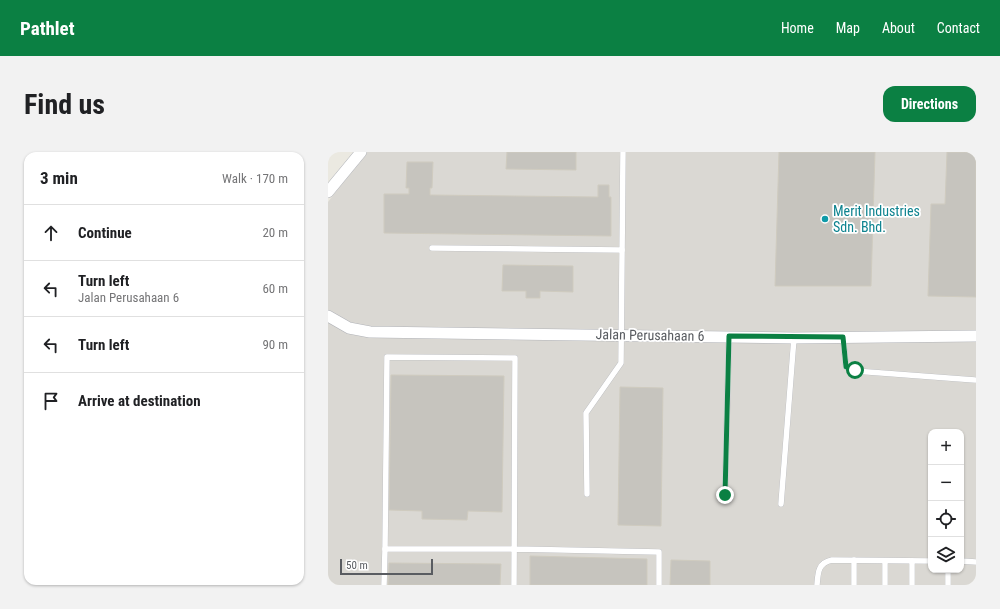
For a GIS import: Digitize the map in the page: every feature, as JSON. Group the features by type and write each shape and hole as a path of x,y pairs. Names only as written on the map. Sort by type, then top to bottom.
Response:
{"street":[{"path":"328,192 361,152"},
{"name":"Jalan Perusahaan 6","path":"328,316 349,328 370,332 620,334 794,338 976,336"}],"lane":[{"path":"587,494 586,412 621,363 620,334 623,152"},
{"path":"432,248 622,250"},
{"path":"725,495 729,336"},
{"path":"843,337 846,367 855,370 975,380"},
{"path":"780,504 794,338"},
{"path":"384,585 387,356 515,358 514,585"},
{"path":"385,549 514,549 659,552 659,585"},
{"path":"854,560 854,585"},
{"path":"817,585 820,566 825,562 854,560 928,561"},
{"path":"885,561 885,585"},
{"path":"912,561 912,585"},
{"path":"964,562 976,562"},
{"path":"948,573 948,585"}],"shaded area":[{"path":"366,152 976,152 976,585 328,585 328,202"}],"building":[{"path":"507,152 576,152 576,170 506,169"},
{"name":"Merit Industries Sdn. Bhd.","path":"779,152 875,152 871,286 775,286"},
{"path":"947,152 976,152 976,297 928,296 931,204 945,204"},
{"path":"407,162 433,162 432,188 430,188 430,195 598,197 598,185 609,185 609,197 611,197 611,236 384,233 384,194 409,194 409,188 406,188"},
{"path":"503,265 573,266 573,292 540,291 540,298 526,298 526,291 502,291"},
{"path":"391,375 504,376 502,512 468,511 467,520 422,519 422,511 389,510"},
{"path":"620,387 663,388 661,526 618,525"},
{"path":"530,556 647,559 647,585 530,585"},
{"path":"671,560 710,561 710,585 670,585"},
{"path":"389,563 501,564 500,585 388,585"}],"place":[{"name":"Merit Industries Sdn. Bhd.","path":"825,219"}],"route":[{"path":"725,495 729,336 794,338 843,337 844,360 846,367 855,370"}]}
